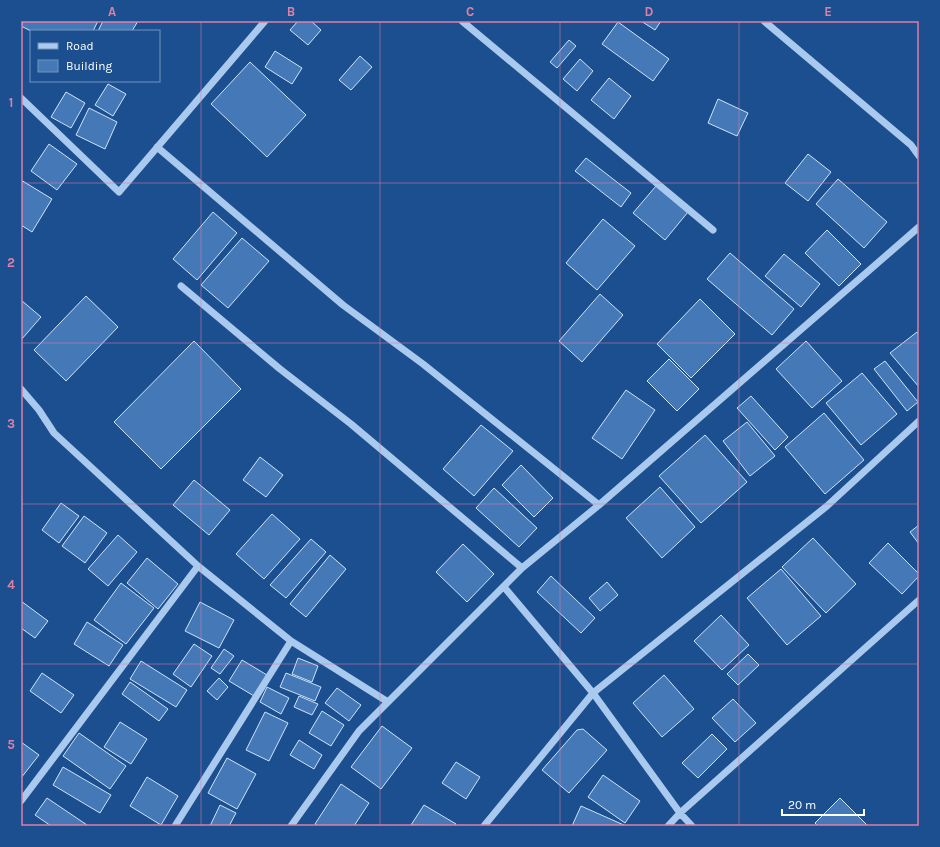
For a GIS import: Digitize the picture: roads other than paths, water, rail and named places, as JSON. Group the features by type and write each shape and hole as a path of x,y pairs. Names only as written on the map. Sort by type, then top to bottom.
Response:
{"street":[{"path":"21,98 119,192 265,21"},
{"path":"462,21 713,230"},
{"path":"764,21 911,145 919,156"},
{"path":"157,147 343,305 423,364 599,505"},
{"path":"291,826 359,730 522,568 599,505 919,227"},
{"path":"181,286 280,369 351,424 522,568"},
{"path":"21,389 39,410 54,432 198,566 291,641 388,702"},
{"path":"484,826 593,692 827,506 919,421"},
{"path":"21,801 198,566"},
{"path":"504,587 593,692 680,812 692,826"},
{"path":"668,826 680,812 919,600"},
{"path":"175,826 291,641"}]}
